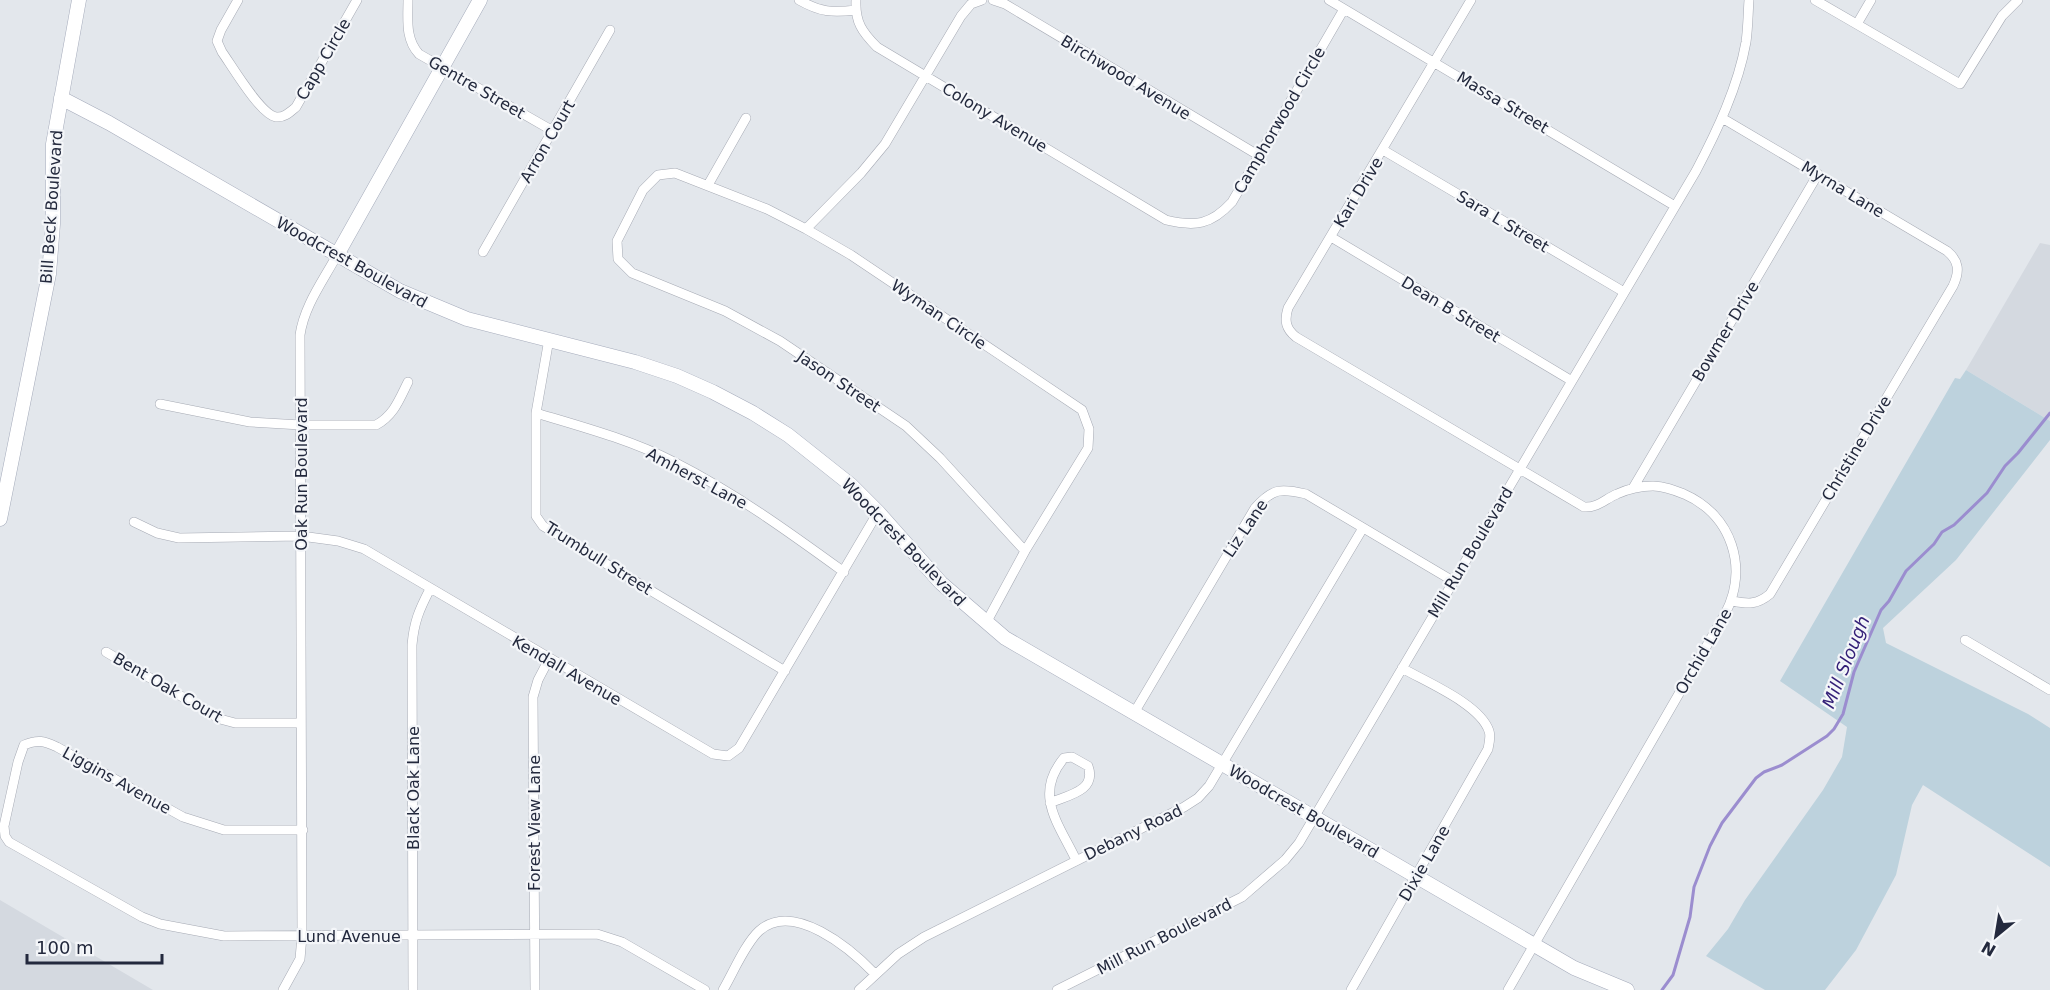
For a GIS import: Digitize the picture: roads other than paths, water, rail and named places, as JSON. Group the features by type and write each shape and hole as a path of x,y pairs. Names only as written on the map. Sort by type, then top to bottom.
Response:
{"street":[{"name":"Bill Beck Boulevard","path":"0,519 49,274 53,224 53,144 79,0"},
{"name":"Capp Circle","path":"238,0 221,30 218,41 222,52 264,111 275,117 287,115 296,107 357,0"},
{"name":"Gentre Street","path":"408,0 408,34 412,46 419,54 553,131"},
{"name":"Oak Run Boulevard","path":"283,990 300,959 302,936 300,335 302,322 480,0"},
{"path":"799,0 832,13 856,10 856,0"},
{"path":"806,229 861,173 885,144 961,16 971,4 982,0"},
{"name":"Birchwood Avenue","path":"993,0 1005,4 1258,155"},
{"name":"Massa Street","path":"1329,0 1675,206"},
{"name":"Kari Drive","path":"1286,324 1285,317 1288,308 1471,0"},
{"name":"Mill Run Boulevard","path":"1056,990 1242,897 1285,860 1315,818 1709,147 1722,118 1746,43 1749,0"},
{"path":"1815,0 1960,84 2002,16 2018,0"},
{"path":"1857,24 1871,0"},
{"name":"Camphorwood Circle","path":"1206,222 1222,213 1232,202 1344,9"},
{"name":"Colony Avenue","path":"856,10 862,32 877,47 1166,220 1186,225 1206,222"},
{"name":"Arron Court","path":"483,252 610,30"},
{"name":"Woodcrest Boulevard","path":"61,98 109,123 426,304 468,319 635,362 677,376 713,392 788,435 844,479 878,512 941,583 1005,638 1574,968 1627,990"},
{"path":"708,184 746,118"},
{"name":"Myrna Lane","path":"1722,118 1947,251 1958,265"},
{"name":"Sara L Street","path":"1383,150 1624,292"},
{"name":"Wyman Circle","path":"618,259 617,241 643,190 658,175 675,173 767,209 851,255 1082,410 1089,429 1088,448 1025,551 986,623"},
{"name":"Bowmer Drive","path":"1633,488 1818,174"},
{"name":"Dean B Street","path":"1331,237 1572,381"},
{"name":"Jason Street","path":"618,259 633,273 724,311 780,341 906,426 940,458 1025,551"},
{"name":"Christine Drive","path":"1732,601 1749,604 1761,602 1770,594 1953,286 1958,265"},
{"name":"Orchid Lane","path":"1286,324 1296,337 1584,507 1592,508 1633,488 1653,486 1669,488 1696,499 1708,508 1727,532 1733,548 1736,579 1732,601 1508,990"},
{"name":"Trumbull Street","path":"549,339 536,413 536,516 543,526 785,670"},
{"path":"160,404 250,422 376,425 386,420 393,412 408,382"},
{"name":"Amherst Lane","path":"536,413 604,433 672,461 724,489 783,527 843,572"},
{"name":"Liz Lane","path":"1134,713 1255,508 1266,495 1275,491 1290,490 1306,494 1453,581"},
{"name":"Kendall Avenue","path":"134,522 157,533 179,538 301,536 338,541 364,549 712,754 728,756 739,748 878,512"},
{"name":"Debany Road","path":"859,990 898,954 924,937 1191,803 1209,786 1363,528"},
{"name":"Black Oak Lane","path":"414,990 412,645 413,626 430,589"},
{"path":"1965,640 2050,690"},
{"name":"Bent Oak Court","path":"106,652 220,719 235,723 301,723"},
{"name":"Forest View Lane","path":"535,990 533,697 538,680 549,659"},
{"name":"Dixie Lane","path":"1350,990 1481,765 1488,749 1490,733 1483,718 1473,708 1402,668"},
{"name":"Liggins Avenue","path":"5,836 4,826 18,762 24,745 36,740 45,741 57,747 183,817 224,830 303,830"},
{"path":"1050,803 1082,790 1089,783 1091,774 1088,766 1072,757 1064,758 1049,788 1050,803 1054,814 1076,860"},
{"name":"Lund Avenue","path":"5,836 9,842 49,865 142,917 160,924 224,936 597,934 622,942 705,990"},
{"path":"723,990 752,939 760,930 773,922 784,920 806,924 847,948 875,974"}],"waterway":[{"name":"Mill Slough","path":"1662,990 1673,975 1690,917 1694,887 1722,823 1756,778 1782,765 1834,729 1843,714 1854,672 1881,610 1889,601 1906,571 1934,544 1942,532 1954,525 1987,493 2005,466 2050,413"}]}
